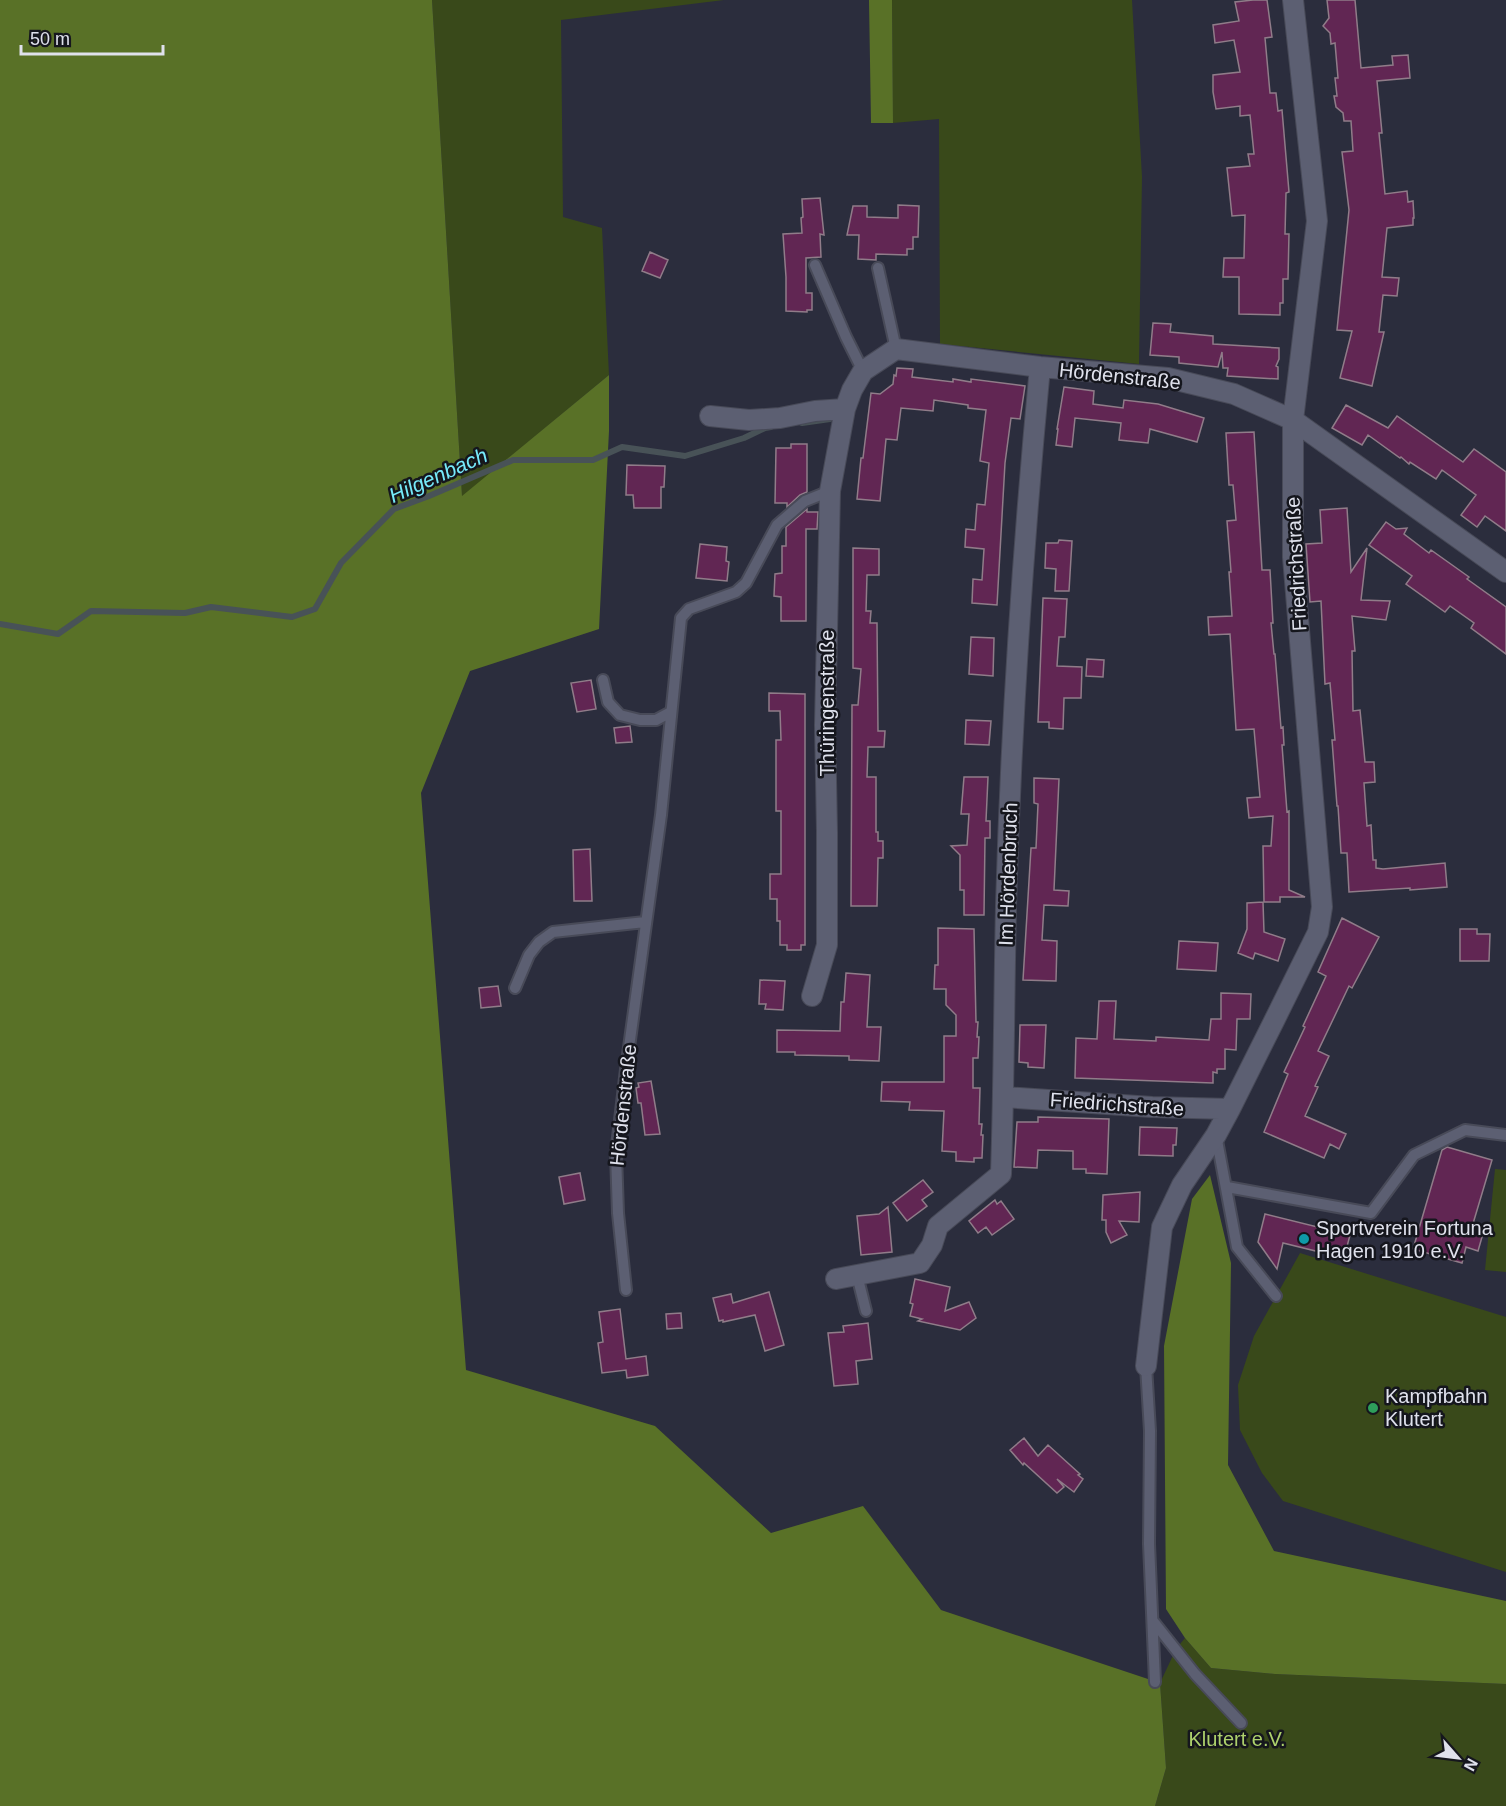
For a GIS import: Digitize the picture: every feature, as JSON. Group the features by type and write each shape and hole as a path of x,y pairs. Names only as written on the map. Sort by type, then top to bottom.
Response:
{"street":[{"name":"Friedrichstraße","path":"1146,1366 1162,1227 1182,1185 1216,1135 1230,1109 1318,932 1322,907 1293,557 1293,420 1317,221 1293,0"},
{"name":"Hördenstraße","path":"896,349 1040,367 1168,378 1234,394 1293,420 1506,572"},
{"path":"710,416 749,420 845,409 852,390 863,371 896,349"},
{"name":"Im Hördenbruch","path":"836,1279 920,1263 932,1245 938,1226 1001,1174 1006,905 1015,698 1027,504 1040,367"},
{"name":"Thüringenstraße","path":"812,996 827,945 825,725 830,491 845,409"},
{"name":"Friedrichstraße","path":"1003,1097 1152,1107 1230,1109"}],"lane":[{"path":"815,265 863,371"},
{"path":"878,268 896,349"},
{"name":"Hördenstraße","path":"626,1290 618,1213 616,1154 661,815 681,618 689,609 736,592 746,583 777,525 805,501 830,491"},
{"path":"603,680 608,702 620,715 640,720 656,720 671,712"},
{"path":"515,988 529,955 539,942 554,932 645,922"},
{"path":"1227,1187 1371,1213 1414,1155 1466,1130 1506,1135"},
{"path":"1216,1135 1237,1247 1276,1296"},
{"path":"857,1275 866,1311"},
{"path":"1146,1366 1150,1431 1149,1544 1155,1682"},
{"path":"1153,1621 1195,1674 1241,1723"}],"green space":[{"path":"0,0 432,0 462,496 609,375 609,431 599,629 470,671 421,793 466,1370 655,1426 771,1533 863,1506 941,1610 1160,1683 1166,1768 1155,1806 0,1806"},
{"path":"432,0 724,0 561,20 563,217 602,228 609,375 462,497"},
{"path":"869,0 892,0 893,123 871,123"},
{"path":"892,0 1132,0 1142,177 1139,364 940,344 939,119 893,123"},
{"path":"1495,1169 1506,1170 1506,1272 1485,1270"},
{"path":"1210,1175 1231,1263 1228,1465 1274,1551 1506,1601 1506,1684 1275,1674 1211,1668 1185,1638 1166,1609 1164,1346 1192,1199"},
{"name":"Kampfbahn Klutert","path":"1300,1253 1506,1317 1506,1572 1283,1501 1262,1473 1240,1430 1238,1385 1254,1336"},
{"name":"Klutert e.V.","path":"1185,1638 1211,1668 1275,1674 1506,1684 1506,1806 1155,1806 1166,1768 1160,1683 1176,1649"}],"building":[{"path":"1267,0 1272,37 1265,38 1270,93 1276,93 1278,111 1282,110 1289,192 1286,193 1285,234 1289,234 1288,279 1283,279 1283,303 1280,303 1280,315 1239,314 1239,277 1223,277 1224,258 1244,258 1245,215 1232,216 1227,168 1250,166 1248,154 1254,154 1250,115 1240,116 1240,106 1216,109 1213,75 1240,72 1234,40 1215,43 1213,25 1239,21 1235,2"},
{"path":"1327,0 1355,0 1361,68 1393,65 1392,56 1408,55 1410,78 1377,81 1385,194 1407,191 1408,202 1413,201 1414,218 1413,225 1387,228 1382,277 1399,278 1397,296 1383,295 1379,332 1384,332 1372,386 1340,378 1352,331 1337,330 1349,210 1342,152 1353,151 1351,121 1344,121 1343,113 1336,107 1334,96 1337,96 1335,78 1338,78 1335,43 1331,44 1330,33 1323,26 1329,18"},
{"path":"820,198 824,235 820,234 821,257 806,258 806,293 812,293 812,310 807,310 807,312 786,311 783,234 802,233 802,199"},
{"path":"898,205 919,206 918,237 913,237 913,249 907,249 907,255 876,254 876,260 858,259 859,235 847,235 853,206 867,206 867,217 898,218"},
{"path":"650,252 668,260 660,278 642,271"},
{"path":"1153,323 1171,324 1170,332 1213,336 1213,344 1279,348 1279,359 1276,366 1278,367 1278,379 1227,376 1228,368 1223,368 1222,352 1218,367 1179,363 1179,357 1150,355"},
{"path":"897,368 913,369 912,377 953,382 953,379 971,382 971,379 1025,386 1020,419 1011,418 1005,463 997,605 972,603 973,579 982,580 984,549 965,547 966,529 975,530 977,504 985,505 989,463 980,461 986,410 934,400 933,411 901,408 897,440 886,439 880,501 857,499 871,393 880,394 893,384"},
{"path":"1064,387 1094,391 1093,404 1123,408 1124,400 1158,404 1204,418 1197,442 1150,429 1148,443 1119,440 1121,423 1075,418 1072,447 1056,445"},
{"path":"1346,405 1388,428 1397,416 1463,462 1474,449 1506,472 1506,531 1485,516 1477,527 1461,515 1476,495 1442,470 1436,479 1410,462 1409,464 1368,435 1362,445 1332,428"},
{"path":"1254,432 1262,570 1270,570 1273,623 1271,623 1281,728 1283,727 1284,745 1282,745 1287,812 1289,811 1289,890 1305,897 1280,897 1280,902 1264,902 1263,846 1271,846 1273,816 1249,818 1247,798 1260,797 1254,729 1236,730 1230,634 1209,635 1208,617 1232,616 1227,521 1236,520 1233,485 1229,485 1226,433"},
{"path":"791,444 807,444 807,492 787,507 787,503 775,503 776,448 791,448"},
{"path":"627,465 665,466 664,487 661,487 661,508 634,508 633,495 626,495"},
{"path":"1347,508 1351,572 1367,548 1361,600 1390,601 1386,620 1352,616 1355,651 1352,651 1353,711 1360,710 1365,762 1374,762 1375,782 1364,783 1367,826 1371,825 1373,860 1376,860 1376,868 1383,869 1445,863 1447,887 1349,892 1347,853 1341,853 1332,740 1335,740 1330,683 1325,684 1321,601 1310,602 1306,544 1322,543 1320,510"},
{"path":"807,509 807,512 818,512 817,529 806,529 806,621 781,621 781,597 774,596 775,574 782,573 782,546 786,546 786,527"},
{"path":"1386,522 1396,529 1407,528 1404,534 1429,553 1431,550 1469,577 1467,579 1506,607 1506,654 1471,628 1474,623 1450,606 1445,612 1406,584 1412,576 1369,545"},
{"path":"1059,540 1072,541 1069,591 1055,591 1056,569 1045,568 1046,543 1058,543"},
{"path":"700,544 727,547 726,561 729,562 727,581 696,578"},
{"path":"853,548 879,549 879,575 867,575 866,611 871,611 870,623 877,623 878,731 885,731 884,747 868,747 867,777 876,777 876,832 878,832 878,841 883,841 883,858 878,858 877,906 851,906 852,705 858,705 861,669 853,668"},
{"path":"1043,598 1067,599 1065,637 1059,637 1057,666 1082,667 1081,698 1064,698 1063,729 1049,728 1049,722 1038,722"},
{"path":"971,637 994,638 993,676 969,674"},
{"path":"1087,659 1104,660 1103,677 1086,676"},
{"path":"591,680 596,709 577,712 571,683"},
{"path":"769,693 805,694 805,945 801,945 801,950 787,950 787,945 780,945 777,899 770,899 770,874 781,874 781,811 776,811 776,740 781,740 780,711 769,711"},
{"path":"966,720 991,721 989,745 965,744"},
{"path":"630,726 632,742 616,743 614,728"},
{"path":"964,777 988,777 986,821 990,821 990,838 985,838 984,915 964,915 964,890 960,890 960,855 951,846 967,845 969,814 961,814"},
{"path":"1034,778 1059,779 1054,890 1069,891 1068,906 1044,905 1042,940 1057,941 1056,981 1023,980 1031,848 1036,848 1038,804 1034,803"},
{"path":"590,849 592,901 574,901 573,850"},
{"path":"1263,902 1264,932 1285,939 1278,961 1255,953 1253,959 1238,953 1247,929 1247,903"},
{"path":"1342,918 1379,937 1352,988 1349,986 1318,1051 1329,1056 1315,1086 1318,1087 1305,1116 1346,1134 1339,1149 1330,1144 1324,1158 1264,1132 1288,1074 1284,1072 1326,976 1318,972"},
{"path":"938,928 974,929 976,1022 978,1022 977,1037 979,1037 978,1058 973,1058 973,1088 980,1088 979,1124 982,1124 981,1135 983,1135 982,1158 974,1158 974,1162 956,1161 956,1152 942,1151 944,1111 909,1110 910,1102 881,1101 882,1082 944,1082 944,1036 956,1036 956,1015 946,1005 946,989 934,989 935,965 938,965"},
{"path":"1460,929 1477,929 1477,934 1490,934 1489,961 1460,961"},
{"path":"1179,941 1218,943 1216,971 1177,969"},
{"path":"846,973 870,975 867,1027 881,1027 879,1061 849,1060 849,1056 795,1055 795,1052 777,1052 777,1030 840,1031 841,1002 844,1002"},
{"path":"760,980 785,981 783,1010 765,1009 766,1004 759,1004"},
{"path":"498,986 501,1006 481,1008 479,988"},
{"path":"1221,993 1251,994 1250,1019 1237,1019 1236,1050 1225,1049 1225,1069 1217,1069 1217,1073 1213,1072 1213,1083 1075,1078 1076,1038 1097,1039 1099,1001 1116,1001 1114,1039 1156,1041 1156,1037 1209,1040 1211,1019 1221,1019"},
{"path":"1020,1025 1046,1025 1044,1068 1028,1067 1028,1063 1019,1062"},
{"path":"651,1081 660,1134 645,1135 641,1103 638,1103 636,1088 639,1087 638,1083"},
{"path":"1038,1117 1109,1119 1107,1174 1086,1173 1086,1169 1073,1169 1073,1151 1038,1150 1037,1168 1014,1167 1017,1122 1038,1122"},
{"path":"1140,1127 1177,1128 1173,1156 1139,1155"},
{"path":"1447,1147 1492,1160 1472,1227 1484,1230 1478,1251 1466,1247 1462,1263 1413,1249 1442,1150"},
{"path":"580,1173 585,1200 564,1204 559,1177"},
{"path":"923,1180 933,1192 922,1200 927,1206 907,1221 893,1203"},
{"path":"1140,1192 1139,1222 1119,1221 1127,1235 1111,1243 1106,1232 1106,1220 1102,1220 1103,1195"},
{"path":"995,1200 997,1204 1001,1201 1014,1219 992,1235 986,1227 978,1233 969,1221"},
{"path":"888,1207 892,1252 861,1255 857,1216 879,1214"},
{"name":"Sportverein Fortuna Hagen 1910 e.V.","path":"1265,1214 1350,1235 1344,1258 1283,1243 1277,1269 1258,1242"},
{"path":"915,1279 950,1287 945,1311 969,1302 976,1318 960,1330 918,1321 922,1319 910,1316"},
{"path":"769,1292 784,1345 765,1351 755,1315 719,1321 713,1298 731,1294 733,1303"},
{"path":"620,1309 626,1359 646,1356 648,1375 627,1378 626,1370 602,1373 598,1343 603,1342 599,1312"},
{"path":"681,1313 682,1328 667,1329 666,1314"},
{"path":"868,1323 872,1359 856,1361 858,1384 834,1386 828,1333 844,1332 843,1326"},
{"path":"1024,1438 1038,1456 1048,1445 1080,1474 1078,1475 1083,1479 1074,1492 1057,1479 1064,1487 1057,1493 1024,1463 1023,1465 1010,1450"}],"waterway":[{"name":"Hilgenbach","path":"802,423 830,419"},
{"name":"Hilgenbach","path":"0,624 58,634 91,611 185,613 211,607 292,617 315,609 341,563 394,509 513,460 593,460 622,447 685,456 771,427"}],"place":[{"name":"Sportverein Fortuna Hagen 1910 e.V.","path":"1304,1239"},
{"name":"Kampfbahn Klutert","path":"1373,1408"}]}
